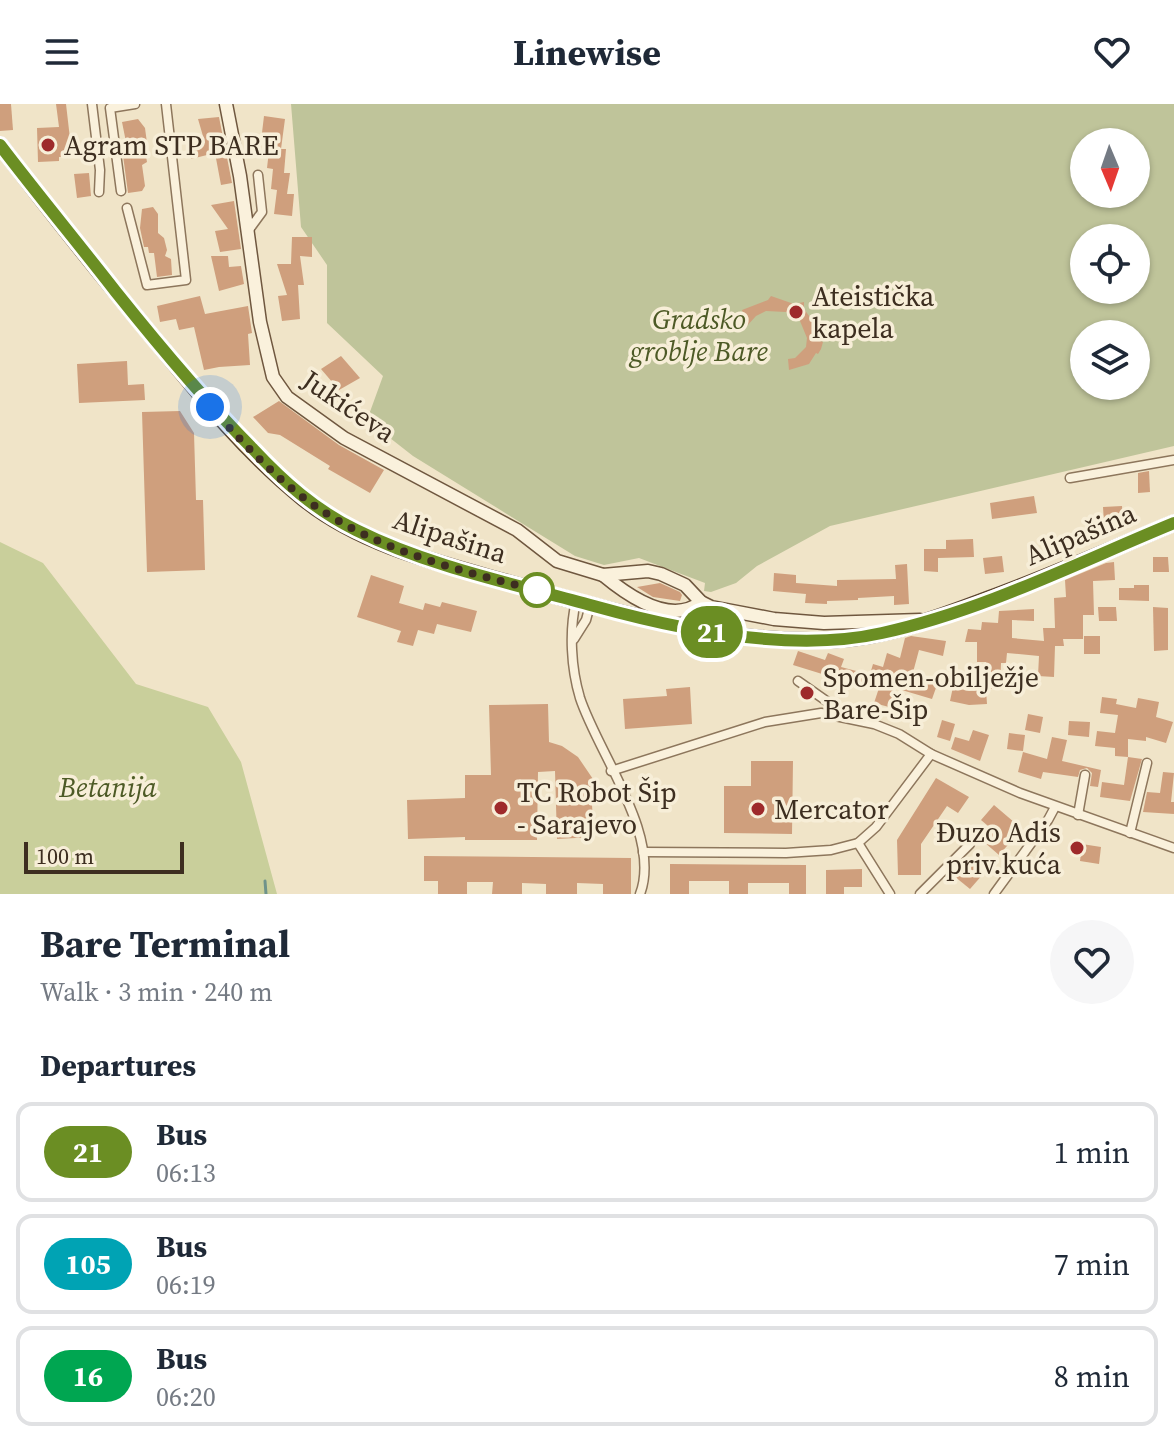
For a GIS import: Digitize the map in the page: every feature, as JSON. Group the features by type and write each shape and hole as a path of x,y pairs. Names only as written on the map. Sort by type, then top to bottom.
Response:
{"main road":[{"name":"Alipašina","path":"0,145 210,407 303,498 356,530 406,551 583,603 691,629 790,639 851,638 880,634 935,619 1174,523"}],"street":[{"path":"92,104 100,170 99,192"},
{"path":"121,191 110,106 135,104"},
{"path":"127,208 147,285 186,280 166,104"},
{"name":"Jukićeva","path":"226,104 260,322 273,377 287,397 344,438 517,530 551,558 603,575 629,595 657,607 682,611 701,602"},
{"path":"247,232 262,212 258,175"},
{"path":"1070,478 1174,460"},
{"name":"Jukićeva","path":"603,575 648,571 661,574 685,585 701,602 725,611 774,619 824,623 935,619"},
{"path":"583,603 571,627 574,667 580,697 630,810 643,852 645,869 640,894"},
{"path":"574,639 586,620 583,603"},
{"path":"798,681 849,717"},
{"path":"611,771 765,722 821,713 849,717 899,734 931,754 1055,807 1174,848"},
{"path":"643,852 786,853 831,850 858,843 876,827 931,754"},
{"path":"1130,833 1147,763"},
{"path":"1078,815 1085,775"},
{"path":"994,894 1055,807"},
{"path":"858,843 890,894"},
{"path":"920,894 970,844"}],"green space":[{"name":"Gradsko groblje Bare","path":"291,104 1174,104 1174,446 830,526 757,566 736,583 711,592 704,591 705,583 639,558 604,565 575,556 413,456 367,420 383,376 327,323 327,265 301,227"},
{"name":"Betanija","path":"0,542 43,563 136,684 208,707 241,762 277,894 0,894"}],"building":[{"path":"0,104 11,104 13,130 0,131"},
{"path":"56,104 66,104 72,156 59,157 59,161 38,162 37,128 59,127"},
{"path":"264,116 285,119 281,149 286,149 284,173 290,173 287,194 294,194 292,216 274,214 277,190 271,189 273,169 267,168 270,142 261,141"},
{"path":"219,117 232,183 221,185 215,153 191,159 189,144 205,143 198,119"},
{"path":"138,119 145,128 147,143 144,145 147,162 142,165 145,186 142,191 128,193 122,122"},
{"path":"89,173 91,196 77,198 74,174"},
{"path":"234,201 241,249 220,252 215,231 228,229 211,205"},
{"path":"153,207 158,214 158,233 164,238 167,250 165,256 171,259 172,275 157,277 154,253 149,253 148,247 144,247 140,228 142,209"},
{"path":"292,237 312,237 312,257 300,256 304,285 298,285 300,319 282,321 278,296 287,295 277,264 291,264"},
{"path":"211,256 228,256 229,267 241,266 244,284 219,291"},
{"path":"200,296 205,314 248,306 252,333 248,334 250,365 204,370 194,327 179,330 176,319 160,322 157,306"},
{"path":"771,296 794,304 804,302 804,309 815,324 821,326 816,339 823,342 821,349 809,364 789,370 788,359 795,358 806,347 807,338 800,321 786,312 766,311 746,327 737,321 743,314 742,310"},
{"path":"341,356 360,378 339,390 321,369"},
{"path":"127,361 128,385 144,384 145,400 79,403 77,364"},
{"path":"279,401 339,445 384,470 370,493 328,469 330,466 280,435 268,433 253,417"},
{"path":"180,411 194,433 196,500 203,500 205,570 147,572 142,412"},
{"path":"1149,471 1150,492 1138,493 1138,473"},
{"path":"1034,496 1037,513 992,519 990,503"},
{"path":"1122,506 1123,523 1104,524 1103,507"},
{"path":"973,539 974,557 938,558 938,572 924,571 924,549 946,549 946,540"},
{"path":"1002,556 1004,572 985,574 983,558"},
{"path":"1153,557 1168,557 1169,572 1153,572"},
{"path":"1114,562 1115,580 1093,581 1094,615 1083,615 1083,639 1063,639 1064,646 1055,646 1054,677 1038,676 1039,656 1007,653 1006,663 1001,663 1000,689 986,689 986,662 977,662 977,642 965,642 968,629 981,630 982,622 998,623 999,611 1034,609 1034,621 1012,620 1012,638 1044,641 1043,628 1055,628 1054,598 1066,597 1065,580"},
{"path":"907,564 909,604 894,605 894,596 827,601 827,604 805,603 806,594 773,591 774,573 796,575 796,583 837,586 837,580 896,579 895,565"},
{"path":"371,575 404,586 399,603 423,610 425,603 440,607 442,602 477,611 471,632 437,624 434,634 418,630 413,646 397,642 401,631 357,617"},
{"path":"660,583 680,592 680,601 653,597 637,587"},
{"path":"1134,585 1149,585 1149,601 1119,600 1119,588 1134,588"},
{"path":"1098,607 1116,607 1117,621 1099,621"},
{"path":"1153,607 1168,608 1168,650 1154,651"},
{"path":"911,636 946,641 943,656 919,650 912,676 937,685 932,699 895,688 889,707 874,703 880,685 868,681 873,664 883,667 887,653 900,658 905,638"},
{"path":"1084,636 1100,636 1100,654 1084,654"},
{"path":"798,651 825,660 828,653 844,659 841,667 864,673 861,686 793,665"},
{"path":"690,687 692,724 625,729 623,699 667,696 666,689"},
{"path":"953,687 969,691 986,690 987,704 969,705 950,701"},
{"path":"1102,697 1117,699 1116,704 1136,708 1138,698 1159,702 1156,717 1173,722 1166,743 1146,737 1146,741 1128,739 1128,757 1115,756 1115,748 1095,746 1097,731 1115,733 1118,715 1100,713"},
{"path":"548,704 549,742 562,746 578,757 595,782 600,804 592,805 594,837 557,839 555,771 538,772 537,840 465,840 465,837 408,839 407,800 465,798 465,775 491,775 489,705"},
{"path":"1028,714 1043,717 1040,733 1025,730"},
{"path":"942,720 955,724 950,741 937,737"},
{"path":"1069,721 1090,722 1089,737 1068,735"},
{"path":"973,730 989,735 980,761 951,749 955,737 969,741"},
{"path":"1009,733 1025,735 1023,751 1007,749"},
{"path":"1052,737 1067,740 1062,761 1101,770 1098,787 1090,786 1092,773 1087,768 1080,770 1078,777 1043,772 1041,779 1018,772 1023,752 1047,759"},
{"path":"1128,757 1142,759 1130,801 1100,797 1102,782 1124,785"},
{"name":"Mercator","path":"751,761 793,761 792,834 724,833 724,786 751,786"},
{"path":"1163,772 1174,773 1171,802 1174,802 1174,814 1143,812 1147,792 1160,793"},
{"path":"936,778 969,797 958,813 947,806 921,844 921,875 898,875 897,840"},
{"path":"994,805 1022,829 999,855 984,842 994,831 981,820"},
{"path":"1082,844 1101,847 1099,864 1080,861"},
{"path":"424,856 631,858 631,894 603,894 603,884 577,883 577,894 546,894 546,884 522,883 522,894 492,894 493,882 467,882 467,894 438,894 438,881 424,881"},
{"path":"967,860 984,873 970,889 954,876"},
{"path":"670,864 806,865 806,894 789,894 789,883 748,883 748,894 729,894 729,881 689,881 689,894 670,894"},
{"path":"862,869 862,887 844,887 844,894 826,894 826,870"}],"waterway":[{"path":"265,881 266,894"}],"bus line":[{"name":"21","path":"0,145 210,407 295,491 356,530 467,571 657,623 769,638 837,640 880,634 935,619 1174,523"}],"place":[{"name":"Agram STP BARE","path":"48,145"},
{"name":"Ateistička kapela","path":"796,312"},
{"name":"Spomen-obilježje Bare-Šip","path":"807,693"},
{"name":"TC Robot Šip - Sarajevo","path":"501,808"},
{"name":"Mercator","path":"758,809"},
{"name":"Đuzo Adis priv.kuća","path":"1077,848"}],"route":[{"path":"210,407 303,498 356,530 406,551 537,590"}]}
